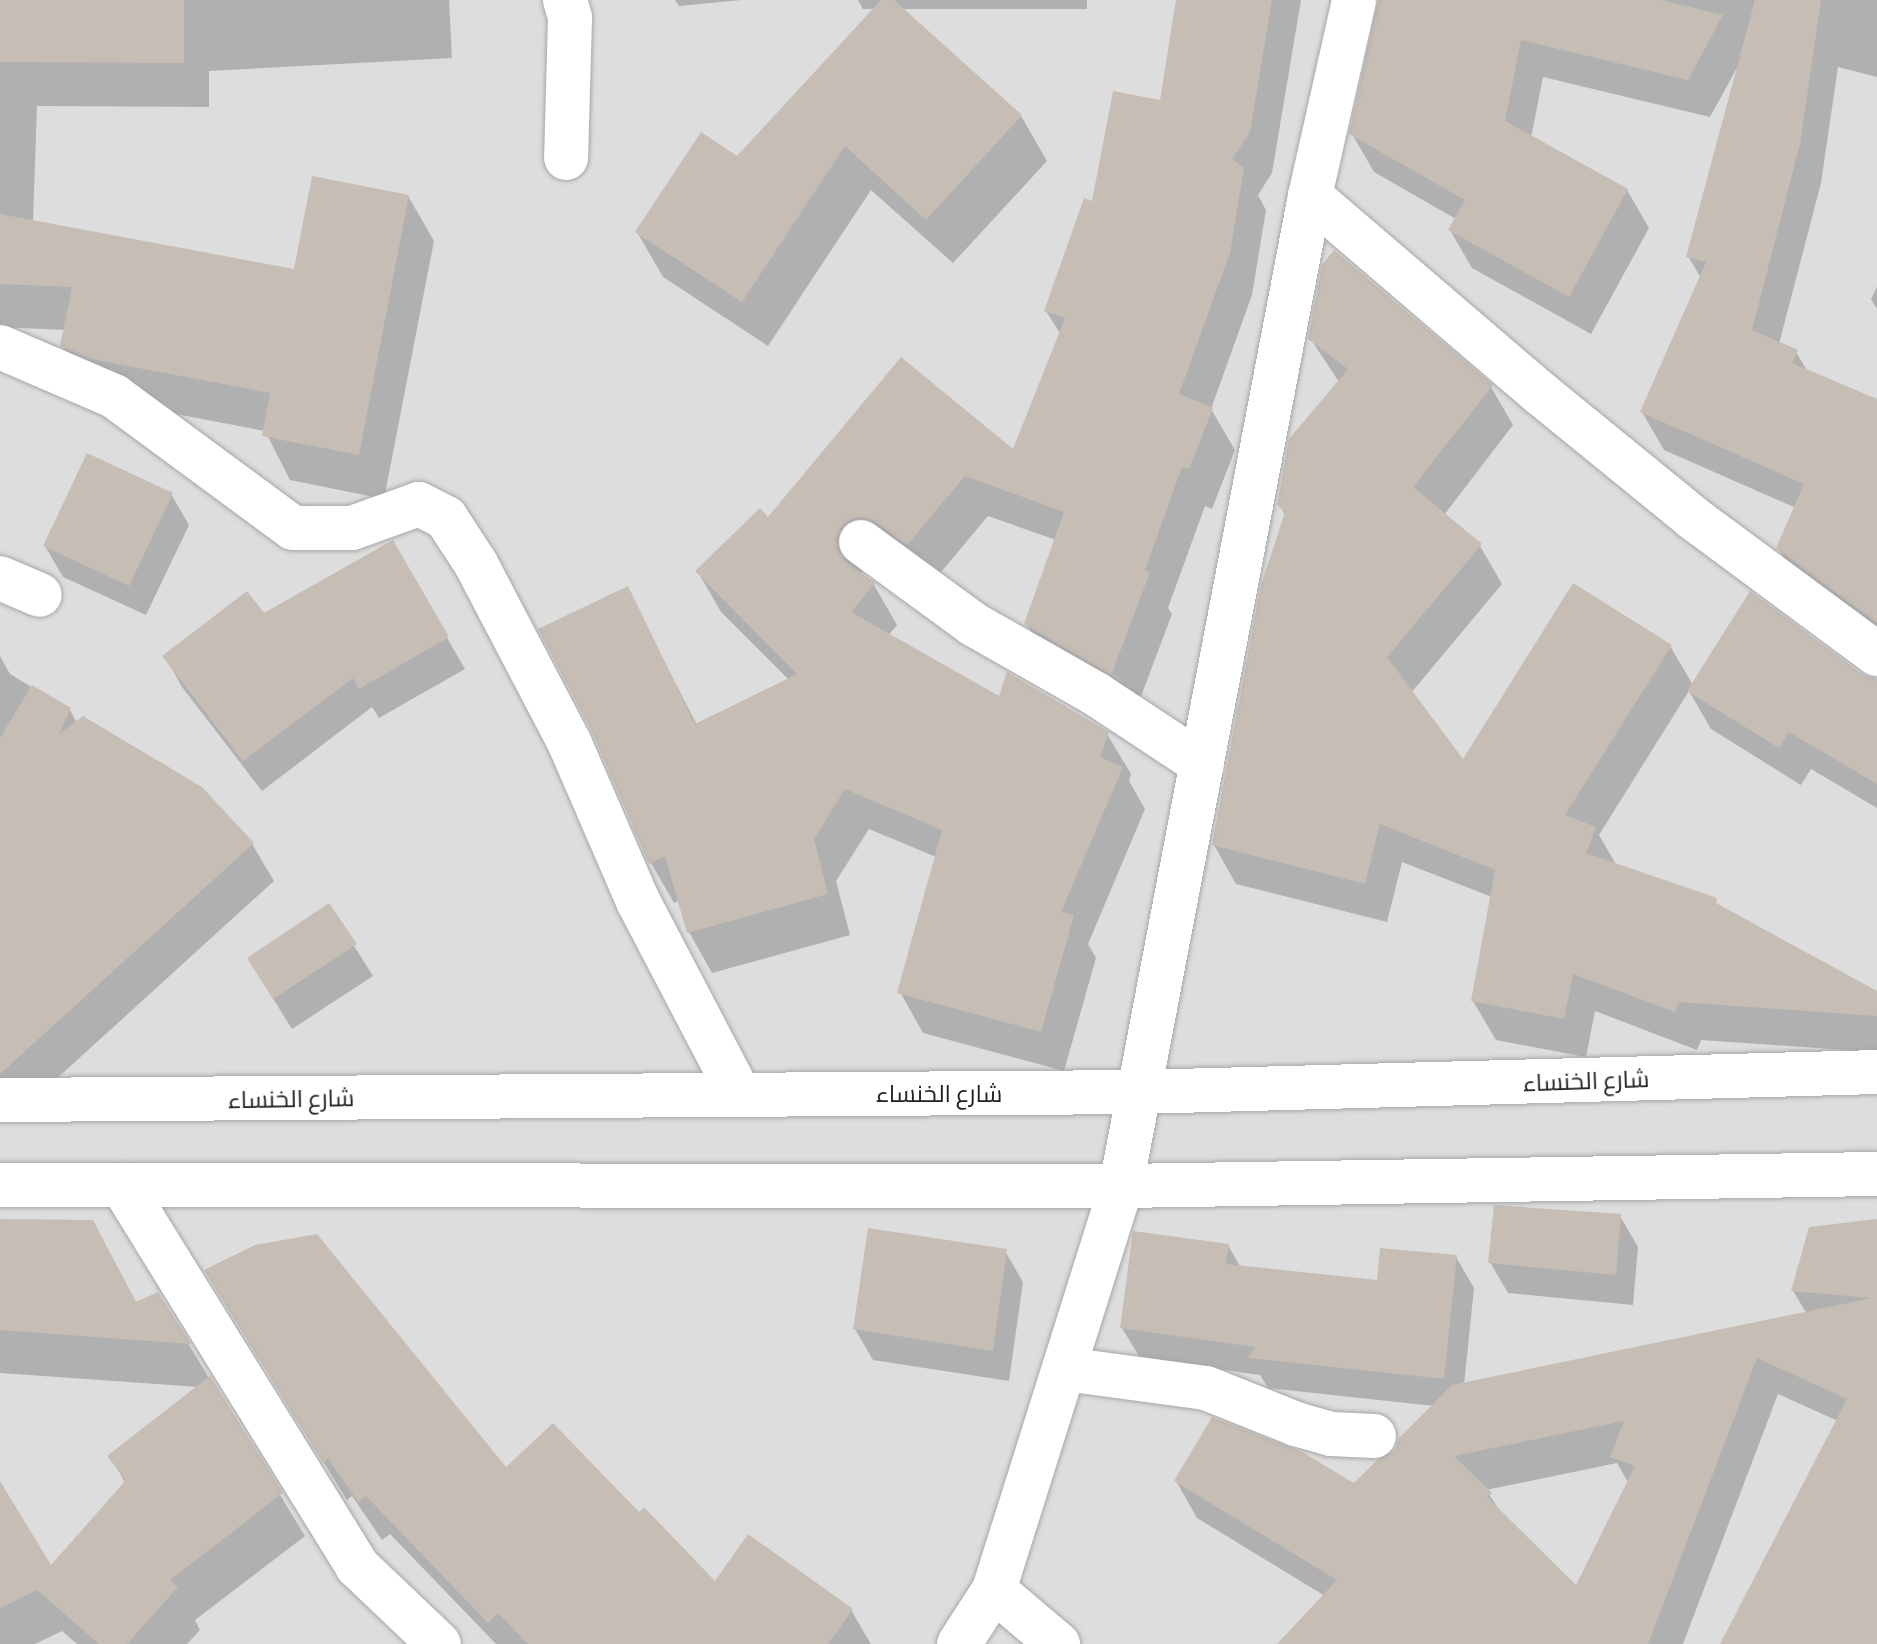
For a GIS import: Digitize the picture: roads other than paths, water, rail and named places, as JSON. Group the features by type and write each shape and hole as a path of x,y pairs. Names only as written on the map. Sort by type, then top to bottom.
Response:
{"street":[{"path":"565,0 570,18 566,158"},
{"path":"959,1644 994,1590 1121,1186 1310,196 1354,0"},
{"path":"1310,196 1540,393 1693,518 1877,654"},
{"path":"0,347 114,396 293,528 352,528 419,504 446,518 476,564 570,744 638,901 739,1094"},
{"path":"861,542 973,624 1096,694 1202,764"},
{"path":"0,578 40,595"},
{"name":"شارع الخنساء","path":"0,1100 1139,1092 1877,1072"},
{"path":"0,1185 1121,1186 1877,1174"},
{"path":"122,1185 357,1566 439,1644"},
{"path":"1065,1369 1206,1388 1296,1424 1331,1434 1374,1436"},
{"path":"994,1590 1058,1644"}]}
